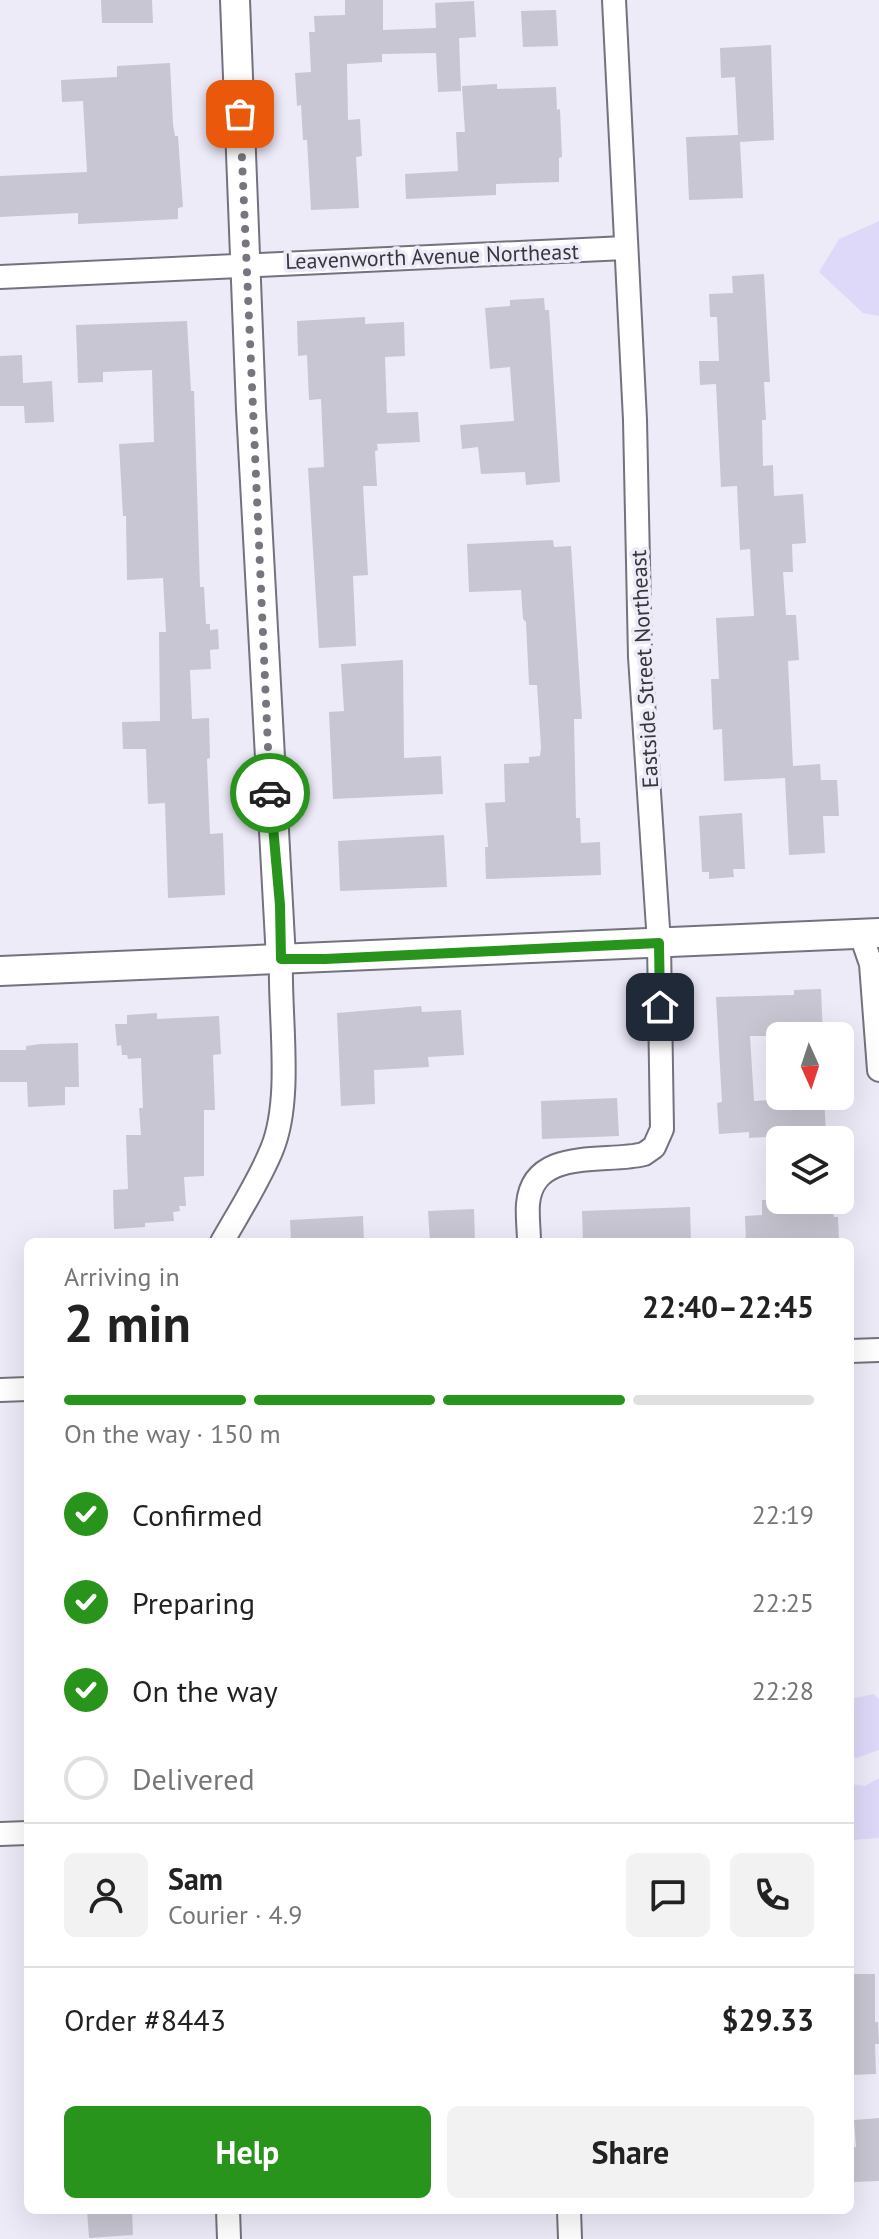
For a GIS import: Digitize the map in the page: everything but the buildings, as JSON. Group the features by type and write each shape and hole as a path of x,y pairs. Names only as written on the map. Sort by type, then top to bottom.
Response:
{"street":[{"path":"224,1238 273,1148 283,1079 279,998 280,905 269,778 235,0"},
{"name":"Eastside Street Northeast","path":"529,1238 528,1203 532,1189 542,1174 570,1160 644,1154 654,1147 662,1129 659,943 640,657 635,420 614,0"},
{"name":"Leavenworth Avenue Northeast","path":"0,277 625,248"},
{"path":"0,971 870,934 879,1070"},
{"path":"854,1351 879,1350"},
{"path":"0,1390 24,1389"},
{"path":"0,1834 24,1833"},
{"path":"228,2214 229,2239"},
{"path":"569,2214 570,2239"}],"shaded area":[{"path":"879,221 879,316 863,313 819,272 839,239"},
{"path":"874,1694 879,1699 879,1750 856,1758 854,1757 854,1698"},
{"path":"879,1778 879,1838 854,1840 854,1785 865,1786"}],"way so far":[{"path":"240,114 270,793"}],"route":[{"path":"270,793 280,905 281,959 659,943 660,1007"}]}
